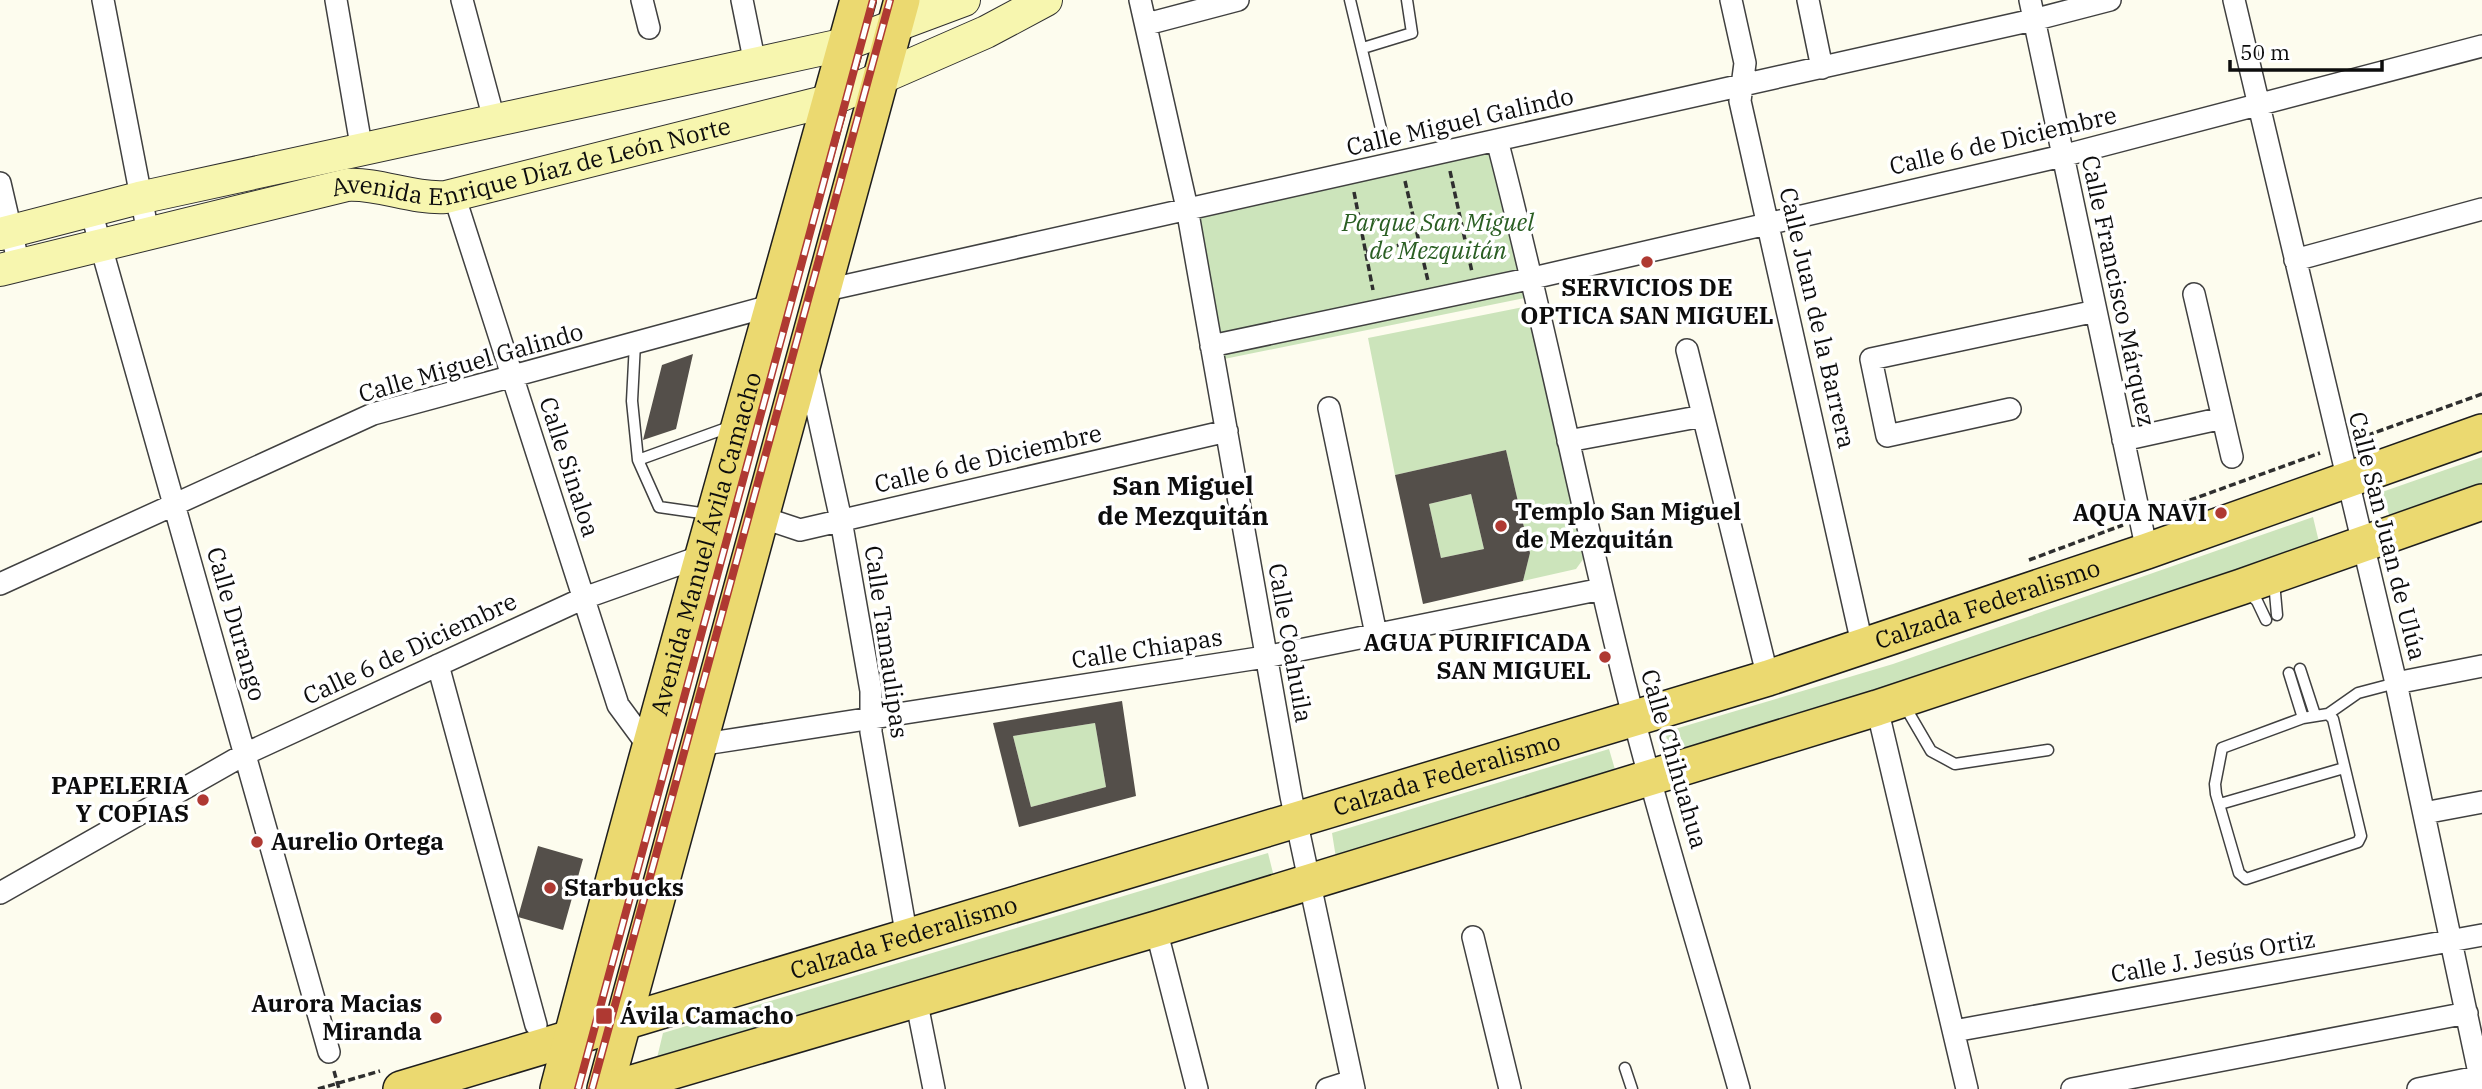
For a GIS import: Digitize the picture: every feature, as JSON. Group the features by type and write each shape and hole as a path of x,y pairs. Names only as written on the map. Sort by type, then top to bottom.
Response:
{"main road":[{"name":"Avenida Manuel Ávila Camacho","path":"558,1089 649,747 694,597 828,101 858,0"},
{"name":"Avenida Enrique Díaz de León Norte","path":"6,232 139,198 495,123 846,44 898,14 964,0"},
{"name":"Avenida Enrique Díaz de León Norte","path":"10,268 347,185 362,184 425,198 454,195 828,101 986,32 1046,0"},
{"name":"Avenida Manuel Ávila Camacho","path":"605,1089 878,79 898,14"},
{"name":"Calzada Federalismo","path":"401,1089 1768,678 1863,648 2143,535 2347,481 2482,432"},
{"path":"612,1089 1156,929 1889,704 2241,587 2482,502"},
{"path":"694,597 736,605"}],"street":[{"path":"103,0 139,198 148,233"},
{"path":"336,0 362,151"},
{"path":"462,0 495,123"},
{"path":"642,0 649,28"},
{"path":"742,0 755,64"},
{"name":"Calle Coahuila","path":"1140,0 1187,208 1296,822 1353,1085"},
{"path":"1147,24 1238,0"},
{"name":"Calle Juan de la Barrera","path":"1731,0 1745,63 1740,101 1863,648"},
{"path":"1808,0 1822,68"},
{"name":"Calle Miguel Galindo","path":"821,292 1822,68 2031,10 2110,0"},
{"name":"Calle San Juan de Ulúa","path":"2234,0 2396,683 2481,1080"},
{"name":"Calle Francisco Márquez","path":"2031,10 2143,535"},
{"name":"Calle 6 de Diciembre","path":"1211,346 1533,278 1769,221 2062,156 2482,46"},
{"name":"Calle Chihuahua","path":"1497,140 1533,278 1568,441 1634,720 1739,1089"},
{"path":"0,183 10,268"},
{"name":"Calle Sinaloa","path":"454,195 618,705 649,747"},
{"path":"2295,260 2482,209"},
{"name":"Calle Durango","path":"91,211 329,1052"},
{"path":"2193,294 2232,457"},
{"name":"Calle Miguel Galindo","path":"0,584 373,414 774,305"},
{"name":"Calle Juan de la Barrera","path":"2010,409 1887,436 1871,359 2095,311"},
{"path":"1687,350 1768,678"},
{"name":"Calle Tamaulipas","path":"804,355 841,520 871,691 871,732 907,938"},
{"path":"1329,408 1377,634"},
{"path":"1568,441 1703,416"},
{"path":"2123,440 2222,418"},
{"name":"Calle 6 de Diciembre","path":"761,517 800,530 1227,431"},
{"name":"Calle 6 de Diciembre","path":"0,894 246,754 583,598 705,555"},
{"name":"Calle Chiapas","path":"698,745 1265,657 1602,589"},
{"path":"438,666 536,1025"},
{"path":"2396,683 2482,666"},
{"path":"1889,704 1967,1089"},
{"path":"2424,813 2482,802"},
{"path":"1156,929 1197,1089"},
{"name":"Calle J. Jesús Ortiz","path":"1954,1031 2482,935"},
{"path":"1473,937 1510,1089"},
{"path":"916,999 934,1089"},
{"path":"2072,1089 2115,1085 2467,1013"},
{"path":"2417,1089 2481,1080"},
{"path":"1327,1089 1353,1085"}],"lane":[{"path":"1350,0 1381,129"},
{"path":"1363,48 1412,33 1414,29 1407,0"},
{"path":"635,343 632,401 638,460 659,507 715,515"},
{"path":"638,460 741,423"},
{"path":"2274,575 2277,615"},
{"path":"2241,587 2257,601 2266,620"},
{"path":"2303,718 2294,671 2315,715"},
{"path":"2328,714 2333,719 2361,836 2358,842 2246,880 2239,873 2215,784 2222,748 2303,718 2328,714 2358,693 2396,683"},
{"path":"1889,704 1931,751 1955,764 2049,751"},
{"path":"2220,804 2344,768"},
{"path":"1625,1068 1632,1089"}],"path":[{"path":"1450,171 1475,290"},
{"path":"1405,181 1432,299"},
{"path":"1354,192 1377,311"},
{"path":"1463,231 1502,223"},
{"path":"1366,253 1419,241"},
{"path":"2024,561 2143,535 2338,446 2482,394"}],"green space":[{"name":"Parque San Miguel de Mezquitán","path":"1496,146 1534,296 1224,359 1198,214"},
{"path":"1528,306 1584,558 1576,569 1523,581 1530,553 1506,450 1395,475 1368,338"},
{"path":"2482,457 2482,485 2390,518 2382,492"},
{"path":"1471,494 1484,549 1441,558 1429,504"},
{"path":"2313,517 2319,542 1901,690 1672,758 1665,732 1893,664"},
{"path":"1095,723 1106,787 1031,807 1013,736"},
{"path":"1609,749 1616,773 1336,858 1332,833"},
{"path":"1268,853 1274,877 657,1058 663,1033"}],"building":[{"path":"693,354 676,429 643,440 662,365"},
{"name":"Templo San Miguel de Mezquitán","path":"1506,450 1530,553 1523,581 1423,604 1395,475","holes":["1471,494 1484,549 1441,558 1429,504"]},
{"path":"1122,701 1136,796 1019,827 993,723","holes":["1095,723 1106,787 1031,807 1013,736"]},
{"name":"Starbucks","path":"538,846 583,859 563,930 518,917"}],"railway":[{"path":"578,1089 873,0"},
{"path":"592,1089 890,0"}],"place":[{"name":"SERVICIOS DE OPTICA SAN MIGUEL","path":"1647,262"},
{"name":"AQUA NAVI","path":"2221,513"},
{"name":"Templo San Miguel de Mezquitán","path":"1501,526"},
{"name":"AGUA PURIFICADA SAN MIGUEL","path":"1605,657"},
{"name":"PAPELERIA Y COPIAS","path":"203,800"},
{"name":"Aurelio Ortega","path":"257,842"},
{"name":"Starbucks","path":"550,888"},
{"name":"Ávila Camacho","path":"604,1016"},
{"name":"Aurora Macias Miranda","path":"436,1018"}],"district":[{"name":"San Miguel de Mezquitán","path":"1183,501"}]}
